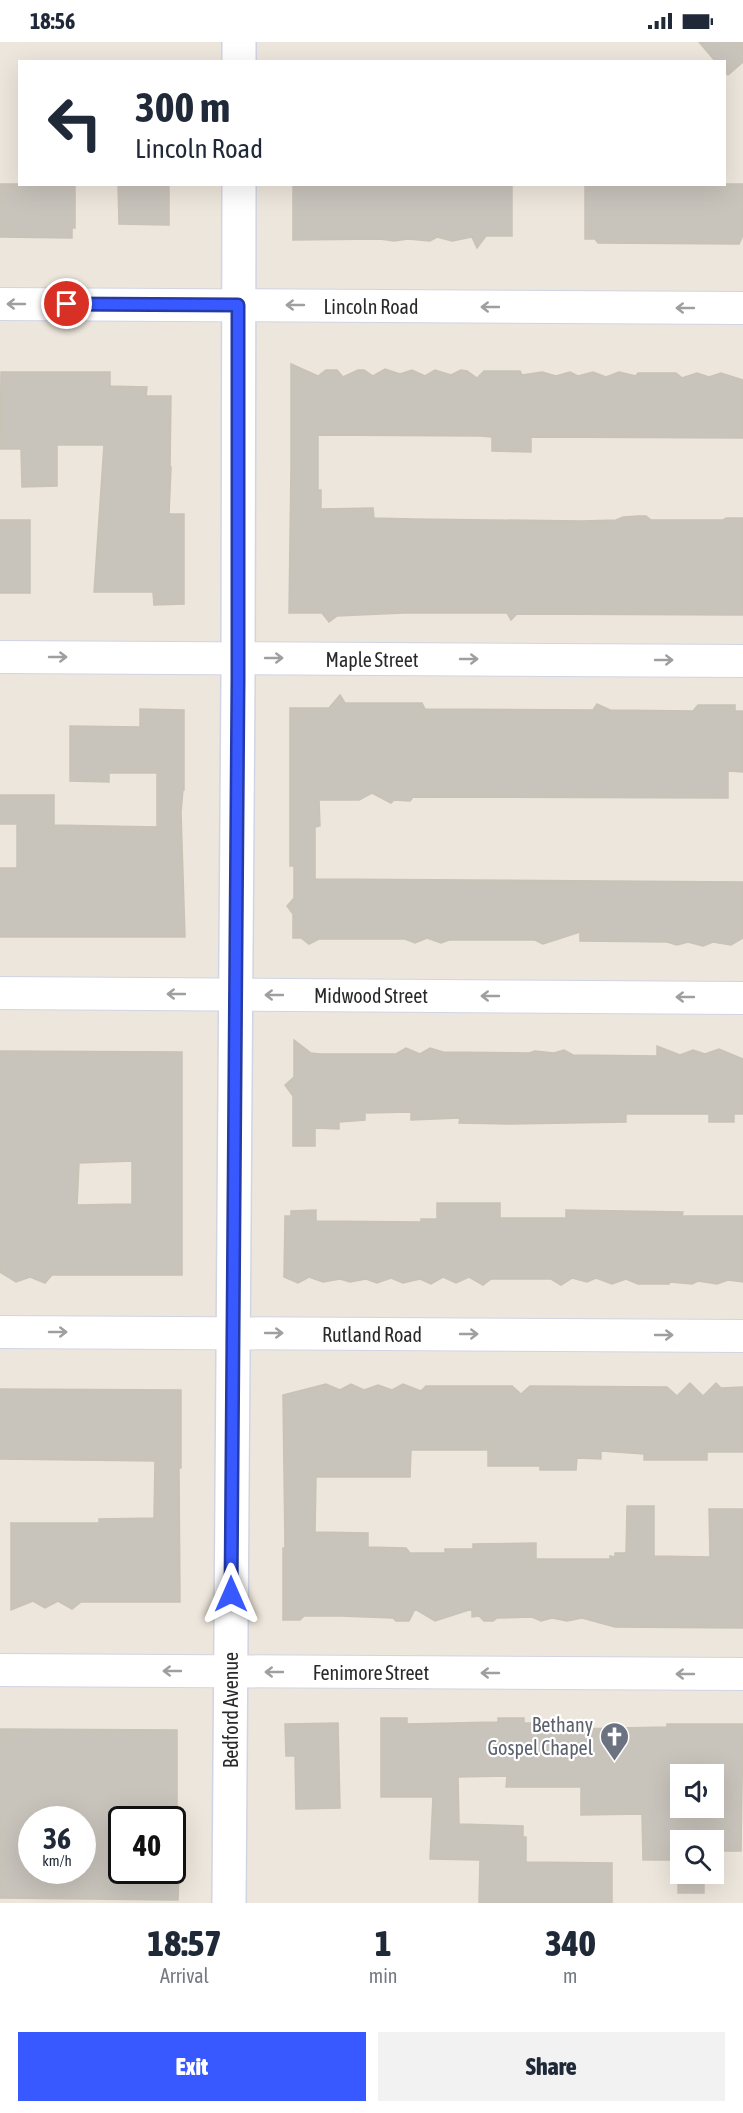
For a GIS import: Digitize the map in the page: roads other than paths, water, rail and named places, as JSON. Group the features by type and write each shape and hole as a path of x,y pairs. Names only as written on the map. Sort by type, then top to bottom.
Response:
{"street":[{"path":"239,42 239,60"},
{"name":"Bedford Avenue","path":"230,1903 239,186"},
{"name":"Lincoln Road","path":"0,304 743,308"},
{"name":"Maple Street","path":"0,657 743,661"},
{"name":"Midwood Street","path":"0,993 743,998"},
{"name":"Rutland Road","path":"0,1332 743,1336"},
{"name":"Fenimore Street","path":"0,1670 743,1674"}],"place":[{"name":"Bethany Gospel Chapel","path":"614,1762"}]}
